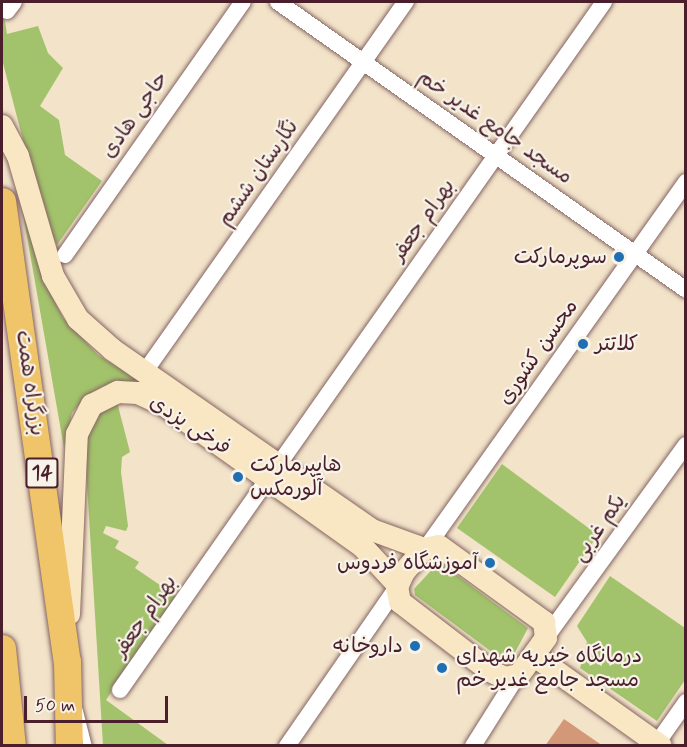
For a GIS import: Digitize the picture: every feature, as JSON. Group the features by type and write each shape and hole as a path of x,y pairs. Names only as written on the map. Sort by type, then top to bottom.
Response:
{"highway":[{"name":"بزرگراه همت","path":"2,201 67,661 69,746"},
{"path":"2,648 12,746"}],"main road":[{"name":"فرخی یزدی","path":"2,126 18,156 64,297 99,339 146,370 274,471 362,546 397,586 409,612 490,671 517,676"},
{"name":"فرخی یزدی","path":"67,661 77,434 98,400 118,392 151,397 372,530 425,548 454,552 534,611 547,636"},
{"path":"397,586 425,548"},
{"path":"517,676 536,657 547,636"},
{"path":"536,657 658,744"}],"street":[{"name":"حاجی هادی","path":"65,255 243,2"},
{"name":"مسجد جامع غدیر خم","path":"278,2 686,290"},
{"name":"نگارستان ششم","path":"146,370 406,2"},
{"name":"بهرام جعفر","path":"120,690 604,2"},
{"name":"محسن کشوری","path":"425,548 686,182"},
{"name":"یکم غربی","path":"547,636 686,444"},
{"path":"287,746 397,586"},
{"path":"473,746 517,676"},
{"path":"658,744 686,702"}],"lane":[{"path":"67,661 88,746"}],"green space":[{"path":"2,2 7,34 38,26 48,53 63,68 40,106 59,120 65,155 102,181 57,245 43,217 3,63"},
{"path":"17,179 47,286 63,318 98,355 141,382 104,386 87,395 72,413 64,448"},
{"path":"117,402 130,452 122,457 121,472 128,526 126,531 106,526 103,533 119,541 115,548 139,562 135,568 176,596 106,700 168,745 103,745 84,436 98,414"},
{"path":"502,464 598,535 555,597 457,528"},
{"path":"439,562 528,628 511,660 504,661 415,595 414,589"},
{"path":"610,576 685,628 685,680 657,721 580,668 587,642 577,626"}],"building":[{"path":"564,719 603,746 545,746"}],"place":[{"name":"سوپرمارکت","path":"619,257"},
{"name":"کلاتتر","path":"583,344"},
{"name":"هایپرمارکت آلورمکس","path":"238,477"},
{"name":"آموزشگاه فردوس","path":"490,563"},
{"name":"داروخانه","path":"415,646"},
{"name":"درمانگاه خیریه شهدای مسجد جامع غدیر خم","path":"442,668"}]}
